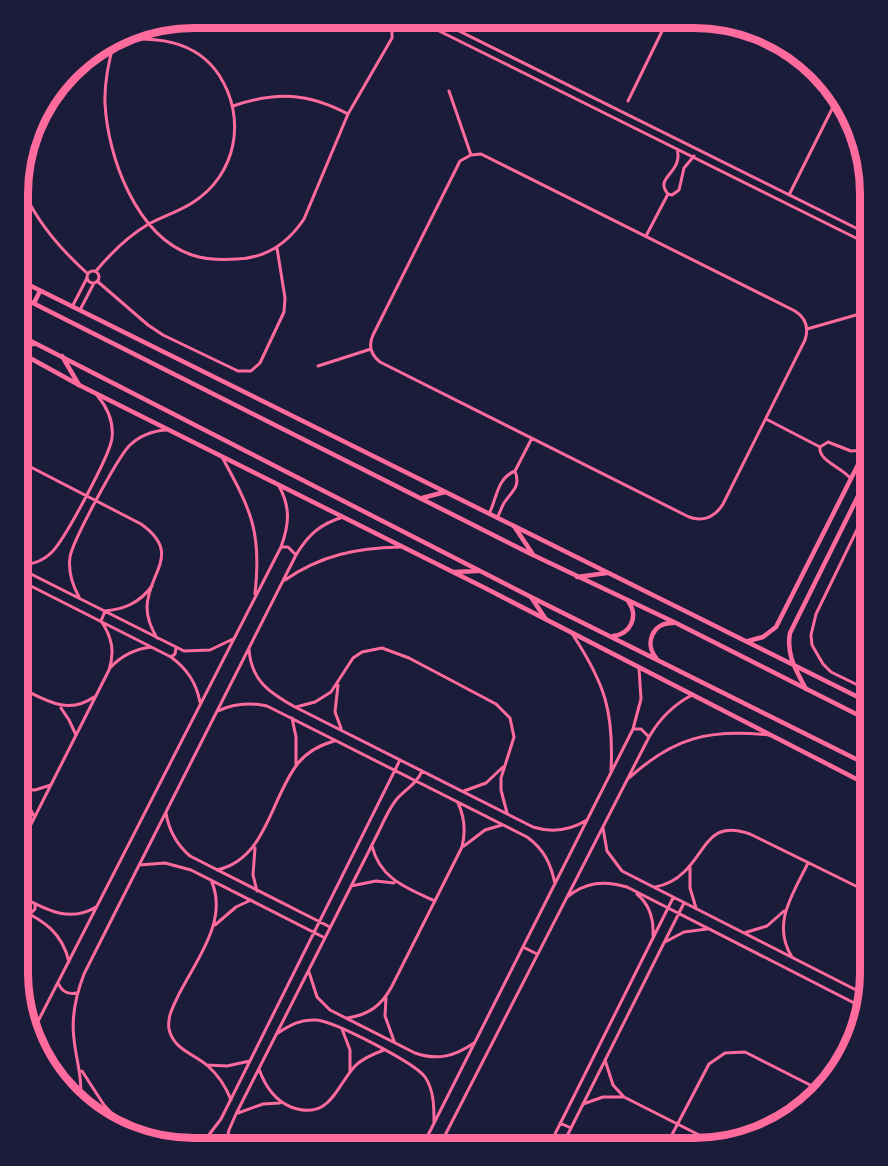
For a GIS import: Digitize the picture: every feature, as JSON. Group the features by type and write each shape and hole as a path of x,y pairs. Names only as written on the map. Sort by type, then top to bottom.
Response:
{"street":[{"path":"113,51 106,81 105,102 109,135 117,167 131,197 148,224 168,242 190,255 216,260 242,259 266,254 296,232 304,219 348,114 392,38 392,29"},
{"path":"435,29 860,240"},
{"path":"455,29 860,230"},
{"path":"628,101 663,29"},
{"path":"72,307 91,271 96,271 113,252 148,224 192,203 210,189 224,171 233,151 236,128 233,106 218,73 201,56 180,45 158,38 137,39"},
{"path":"449,91 471,154"},
{"path":"233,106 261,98 292,95 312,98 348,114"},
{"path":"789,195 833,106"},
{"path":"668,194 663,183 675,169 679,159 677,148"},
{"path":"471,154 486,156 646,236 795,311 803,318 807,329 805,340 723,504 716,513 700,519 689,517 380,362 370,349 373,335 460,161 471,154"},
{"path":"668,194 672,195 679,190 682,173 694,156"},
{"path":"675,169 682,173"},
{"path":"646,236 668,194"},
{"path":"28,201 55,241 89,281 96,282 163,335 238,371 251,371 260,363 284,312 285,298 277,248"},
{"path":"80,311 99,276 96,271"},
{"path":"28,285 859,698"},
{"path":"34,303 40,291"},
{"path":"28,300 577,577 676,623 859,716"},
{"path":"807,329 860,314"},
{"path":"28,340 531,597 859,761"},
{"path":"28,344 37,344"},
{"path":"318,366 370,349"},
{"path":"62,356 80,385"},
{"path":"28,357 96,394 545,618 573,635 859,780"},
{"path":"28,564 51,554 62,539 105,460 112,437 109,414 96,394"},
{"path":"766,418 820,447"},
{"path":"80,598 71,577 71,554 74,543 96,501 122,454 129,446 147,434 168,430"},
{"path":"489,514 502,480 515,471 532,438"},
{"path":"820,447 828,442 850,451 860,450"},
{"path":"820,447 819,452 822,457 841,468 851,479"},
{"path":"222,457 246,502 252,519 258,556 255,597"},
{"path":"747,642 770,633 783,615 860,461"},
{"path":"28,467 141,524 159,542 161,562 148,596 148,618 157,638"},
{"path":"497,518 516,487 515,471"},
{"path":"37,1024 281,547 288,521 288,509 279,486"},
{"path":"422,498 445,492"},
{"path":"498,493 508,498"},
{"path":"806,689 794,666 788,642 795,621 860,493"},
{"path":"81,1092 82,1080 73,1023 77,993 88,965 296,555 311,533 330,521 343,517"},
{"path":"859,686 831,672 822,664 812,645 811,635 816,614 860,524"},
{"path":"514,526 533,555"},
{"path":"281,547 288,547 296,555"},
{"path":"283,581 310,564 340,553 360,549 404,547"},
{"path":"28,571 184,651 201,652 218,647 234,638"},
{"path":"454,572 481,571"},
{"path":"577,577 607,573"},
{"path":"28,585 171,657 189,672 200,704"},
{"path":"105,612 136,603 152,586"},
{"path":"531,597 545,618"},
{"path":"610,636 623,633 632,623 633,610 625,598"},
{"path":"101,621 105,612"},
{"path":"783,615 788,620 795,621"},
{"path":"101,621 107,630 112,650 109,670"},
{"path":"659,660 651,649 652,634 662,624 676,623"},
{"path":"573,635 590,661 605,694 612,730 611,774"},
{"path":"28,831 109,670 116,662 133,651 152,647"},
{"path":"249,647 252,669 258,680 274,695 532,827 550,831 568,829 588,819"},
{"path":"171,657 177,648"},
{"path":"296,707 324,698 338,683 353,658 362,652 382,648 409,658 504,710 514,727 514,737 504,766 501,790 508,814"},
{"path":"427,1138 633,729 641,699 639,668"},
{"path":"338,683 336,712 341,730"},
{"path":"28,691 59,706 79,706 96,696"},
{"path":"444,1138 649,737 663,716 692,695"},
{"path":"216,712 236,705 267,706 395,770 527,837 541,849 550,864 555,884"},
{"path":"59,706 76,735"},
{"path":"292,718 297,747 296,766"},
{"path":"633,729 641,729 649,737"},
{"path":"625,782 653,758 700,736 732,732 772,735"},
{"path":"217,870 240,861 255,846 296,766 310,753 336,741"},
{"path":"205,1138 215,1128 231,1100 400,760"},
{"path":"462,791 475,789 486,783 504,766"},
{"path":"227,1138 236,1114 372,844 393,805 416,781 422,771"},
{"path":"28,790 51,785"},
{"path":"28,802 35,817"},
{"path":"347,1018 373,1010 386,998 462,847 464,819 457,802"},
{"path":"166,812 171,832 182,849 195,859 330,927"},
{"path":"462,847 484,830 502,825"},
{"path":"602,826 607,851 622,871 858,991"},
{"path":"654,888 674,880 691,866 705,843 713,836 731,830 750,834 859,888"},
{"path":"372,844 377,862 396,883"},
{"path":"255,846 253,867 257,891"},
{"path":"139,865 159,863 178,865 325,938"},
{"path":"793,958 782,930 785,910 808,863"},
{"path":"691,866 690,888 697,909"},
{"path":"211,880 218,904 214,926 174,1004 169,1020 172,1037 177,1044 206,1065 224,1086 231,1100"},
{"path":"351,886 376,881 396,883 435,901"},
{"path":"566,898 582,887 601,882 614,883 668,908 856,1004"},
{"path":"633,891 650,911 654,924 653,938"},
{"path":"553,1138 674,898"},
{"path":"214,926 236,907 251,900"},
{"path":"28,901 53,912 71,916 97,906"},
{"path":"566,1138 684,903"},
{"path":"35,904 30,914 54,929 64,945 69,962"},
{"path":"744,933 767,926 785,910"},
{"path":"664,943 684,932 708,929"},
{"path":"523,947 537,954"},
{"path":"308,971 317,997 330,1010 416,1053 436,1058 457,1054 476,1042"},
{"path":"58,983 63,991 77,993"},
{"path":"386,998 385,1016 395,1042"},
{"path":"276,1034 304,1020 324,1021 410,1064 426,1078 433,1097 434,1124"},
{"path":"342,1029 350,1050 350,1074"},
{"path":"236,1114 263,1104 282,1103 303,1110 319,1108 333,1098 364,1059 384,1050"},
{"path":"670,1138 709,1064 716,1057 725,1053 745,1052 813,1086"},
{"path":"605,1060 613,1085 624,1097 703,1137"},
{"path":"206,1065 227,1066 250,1061"},
{"path":"80,1067 104,1105 114,1116"},
{"path":"259,1069 270,1092 282,1103"},
{"path":"583,1104 603,1097 624,1097"},
{"path":"560,1123 571,1128"}]}
